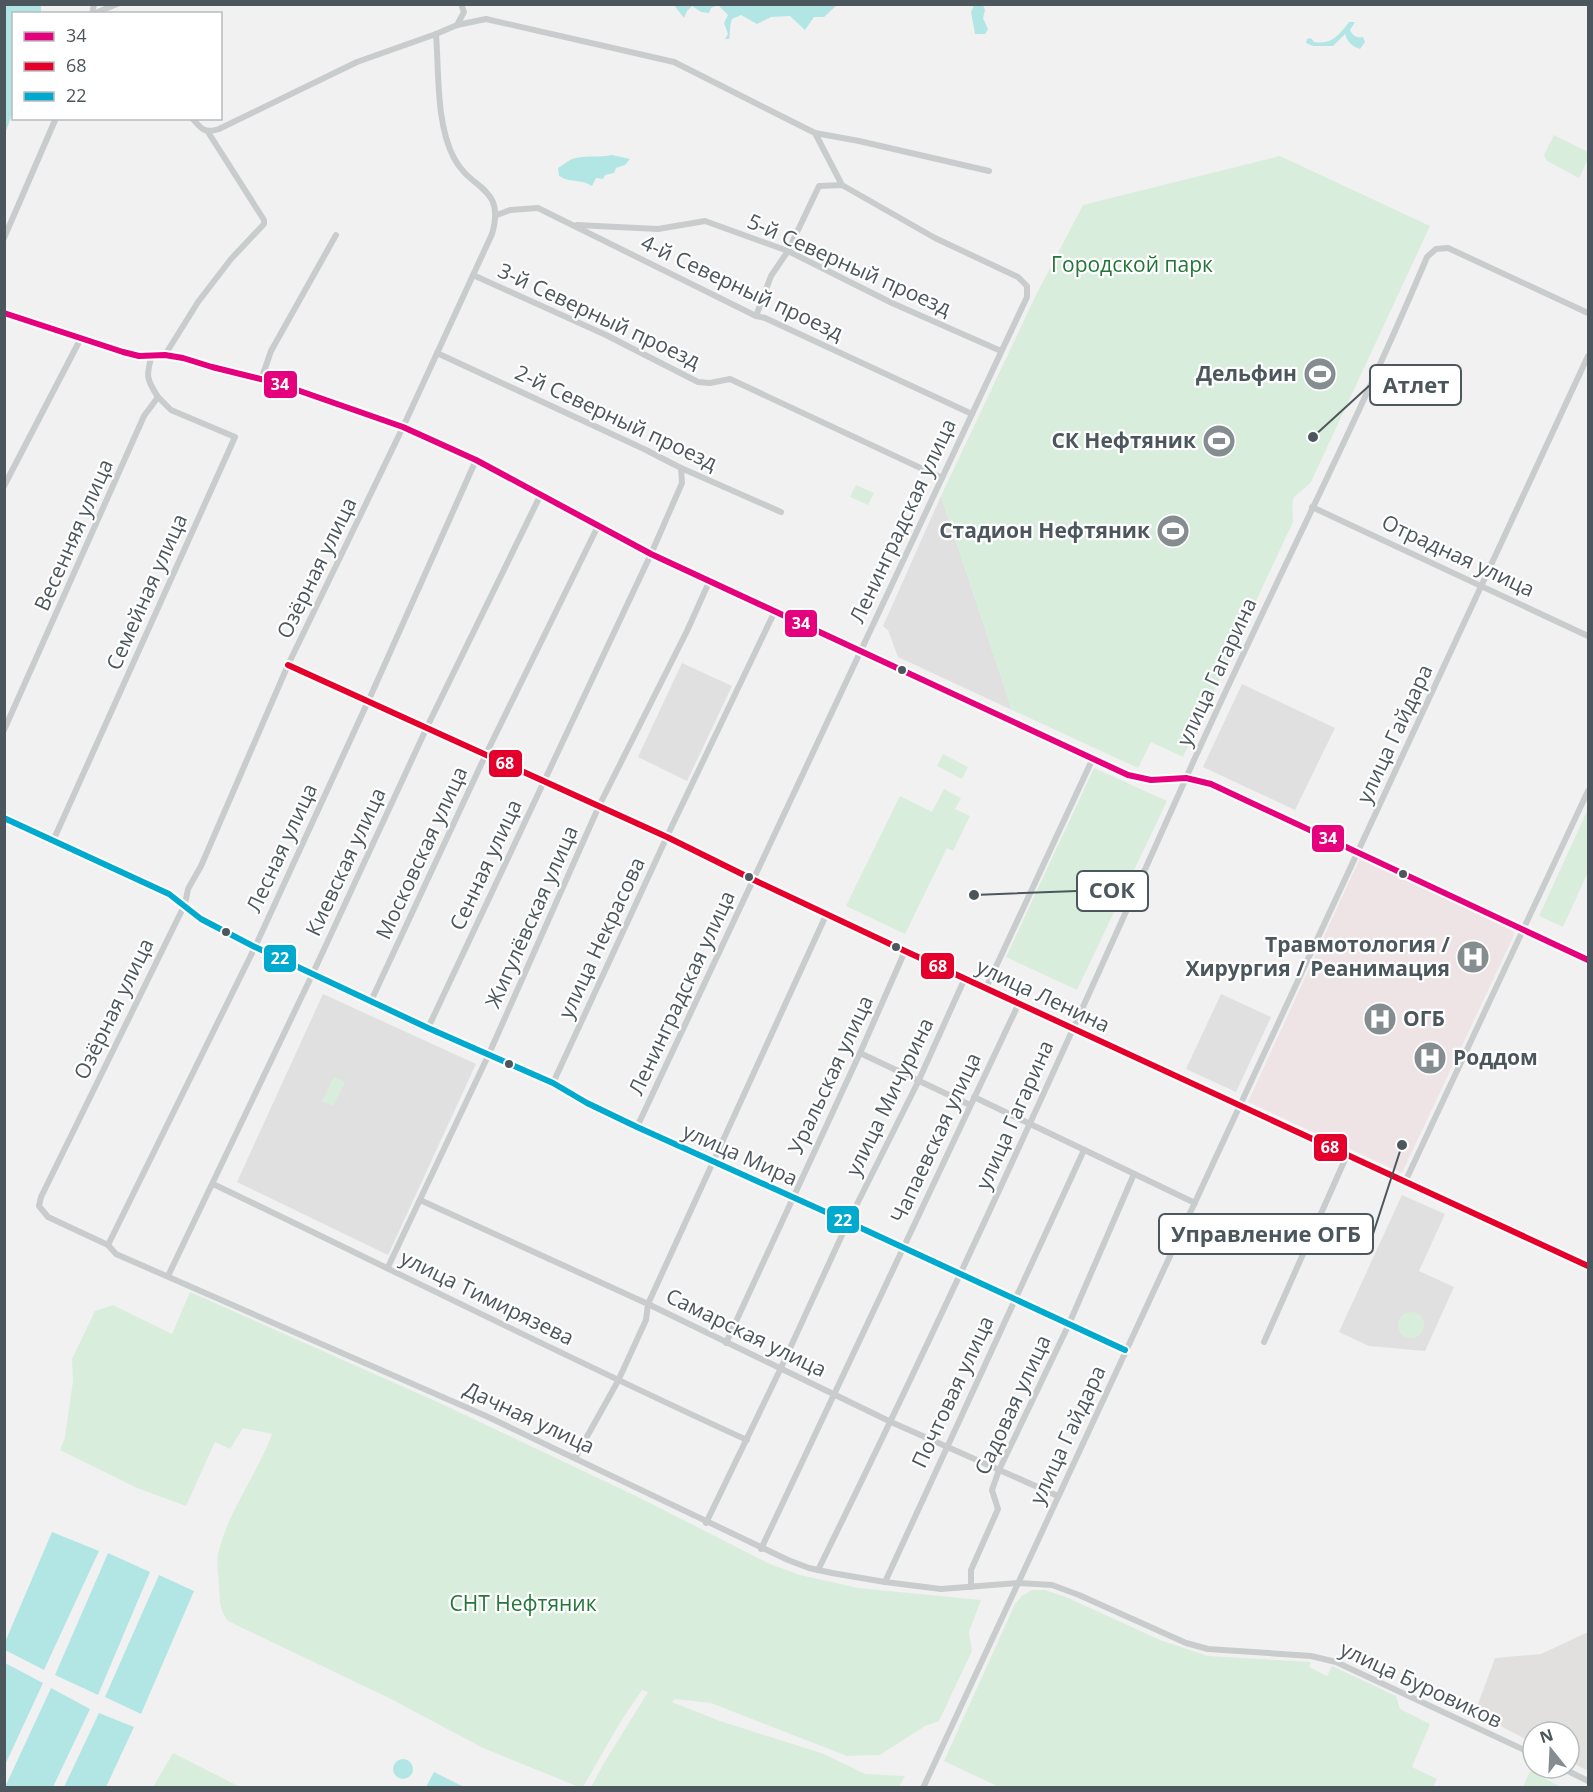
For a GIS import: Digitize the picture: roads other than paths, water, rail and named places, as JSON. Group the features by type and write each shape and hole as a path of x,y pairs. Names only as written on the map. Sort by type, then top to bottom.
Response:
{"street":[{"path":"98,12 117,4"},
{"path":"457,25 464,12 461,4"},
{"path":"194,120 202,130 208,132 219,129 357,62 457,25 486,19 674,62 815,133 989,171"},
{"path":"436,34 442,116 449,146 454,159 462,169 489,194 494,202 496,215"},
{"path":"4,238 55,120"},
{"path":"165,355 198,302 231,259 264,224 264,220 208,132"},
{"path":"756,316 771,276 788,251 819,186 842,185 815,133"},
{"name":"Ленинградская улица","path":"637,1127 1027,297 1027,286 1018,277 935,238 842,185"},
{"name":"4-й Северный проезд","path":"496,215 510,210 538,208 756,316 765,318 972,414"},
{"name":"Озёрная улица","path":"43,1212 39,1206 41,1197 185,904 188,889 201,866 288,665 403,427 492,234 496,215"},
{"name":"5-й Северный проезд","path":"574,225 658,229 705,221 788,251 892,303 1001,351"},
{"path":"261,380 271,351 336,235"},
{"name":"улица Гагарина","path":"818,1570 891,1422 960,1274 1427,257 1436,249 1448,249 1588,313"},
{"name":"3-й Северный проезд","path":"473,275 606,335 698,382 710,383 730,379 942,478"},
{"path":"4,313 123,352 139,356 165,355 183,358 261,380 277,382 403,427 476,460 540,496 709,582 1128,775 1151,780 1186,778 1210,784 1588,960"},
{"path":"4,486 81,338"},
{"name":"2-й Северный проезд","path":"437,353 644,448 681,468 781,512"},
{"path":"152,355 146,374 158,397"},
{"name":"улица Гайдара","path":"923,1788 1588,356"},
{"name":"Весенняя улица","path":"4,730 144,416 158,397"},
{"name":"Семейная улица","path":"53,841 235,437 171,410 158,397"},
{"name":"Лесная улица","path":"108,1245 255,947 476,460"},
{"name":"Сенная улица","path":"428,1028 651,554 682,483 681,468"},
{"name":"Киевская улица","path":"168,1276 314,974 427,728 540,496"},
{"name":"Отрадная улица","path":"1312,507 1588,636"},
{"name":"Московская улица","path":"371,1001 486,754 598,526"},
{"name":"Жигулёвская улица","path":"388,1267 488,1056 599,806 687,631 709,582"},
{"name":"улица Некрасова","path":"553,1083 774,613"},
{"name":"улица Ленина","path":"288,665 668,837 905,951 1072,1026 1588,1266"},
{"path":"986,988 1093,758"},
{"path":"1405,1182 1588,791"},
{"name":"улица Мира","path":"4,818 169,894 185,904 201,919 255,947 488,1056 553,1083 587,1103 637,1127 1125,1350"},
{"path":"576,1458 618,1381 646,1320 648,1304 827,913"},
{"name":"Уральская улица","path":"726,1343 905,951"},
{"name":"улица Мичурина","path":"706,1523 848,1222 918,1082 965,978"},
{"name":"Чапаевская улица","path":"762,1549 1018,1003"},
{"path":"860,1053 970,1105"},
{"path":"974,1097 1195,1203"},
{"name":"Почтовая улица","path":"885,1582 1083,1150"},
{"path":"1264,1342 1347,1155"},
{"name":"Садовая улица","path":"971,1587 970,1570 998,1509 992,1490 999,1470 1069,1324 1134,1174"},
{"name":"улица Тимирязева","path":"213,1184 388,1267 618,1381 747,1440"},
{"name":"Самарская улица","path":"420,1200 648,1304 891,1422 1058,1496"},
{"name":"Дачная улица","path":"43,1212 48,1217 108,1245 116,1254 386,1371 576,1458 762,1549 818,1570 885,1582 941,1589 1018,1582"},
{"name":"улица Буровиков","path":"1018,1582 1052,1585 1079,1594 1171,1637 1197,1646 1311,1656 1336,1662 1521,1748"}],"water":[{"path":"5,4 41,5 41,12 12,12 12,115 5,134"},
{"path":"674,5 718,5 711,8 709,13 701,12 692,6 684,18"},
{"path":"718,5 837,5 824,17 814,17 805,30 790,16 771,17 757,24 741,15 732,19 729,39 725,39 728,34 724,23 728,15"},
{"path":"974,5 983,5 985,10 983,18 988,29 985,34 975,34 971,12"},
{"path":"1349,22 1355,22 1350,30 1352,34 1363,37 1365,42 1360,49 1347,40 1345,34 1333,46 1313,46 1306,43 1307,39 1311,38 1314,42 1326,42 1338,35"},
{"path":"612,155 630,159 625,165 616,168 614,173 605,175 603,179 596,178 592,186 559,176 558,168 573,159"},
{"path":"52,1532 99,1551 44,1670 5,1650 5,1642"},
{"path":"108,1553 150,1572 98,1695 55,1675"},
{"path":"159,1575 194,1591 141,1714 105,1697"},
{"path":"5,1663 43,1683 5,1765"},
{"path":"51,1688 90,1709 53,1787 5,1787"},
{"path":"99,1713 134,1727 106,1787 64,1787"},
{"path":"399,1759 407,1759 413,1765 413,1773 407,1779 399,1779 393,1773 393,1765"},
{"path":"434,1772 464,1787 426,1787"}],"place":[{"name":"Дельфин","path":"1320,374"},
{"name":"Атлет","path":"1313,437"},
{"name":"СК Нефтяник","path":"1219,441"},
{"name":"Стадион Нефтяник","path":"1173,531"},
{"name":"СОК","path":"974,895"},
{"name":"Травмотология / Хирургия / Реанимация","path":"1473,957"},
{"name":"ОГБ","path":"1380,1019"},
{"name":"Роддом","path":"1430,1058"},
{"name":"Управление ОГБ","path":"1402,1145"}],"park label":[{"name":"Городской парк","path":"1132,265"},
{"name":"СНТ Нефтяник","path":"523,1604"}]}
